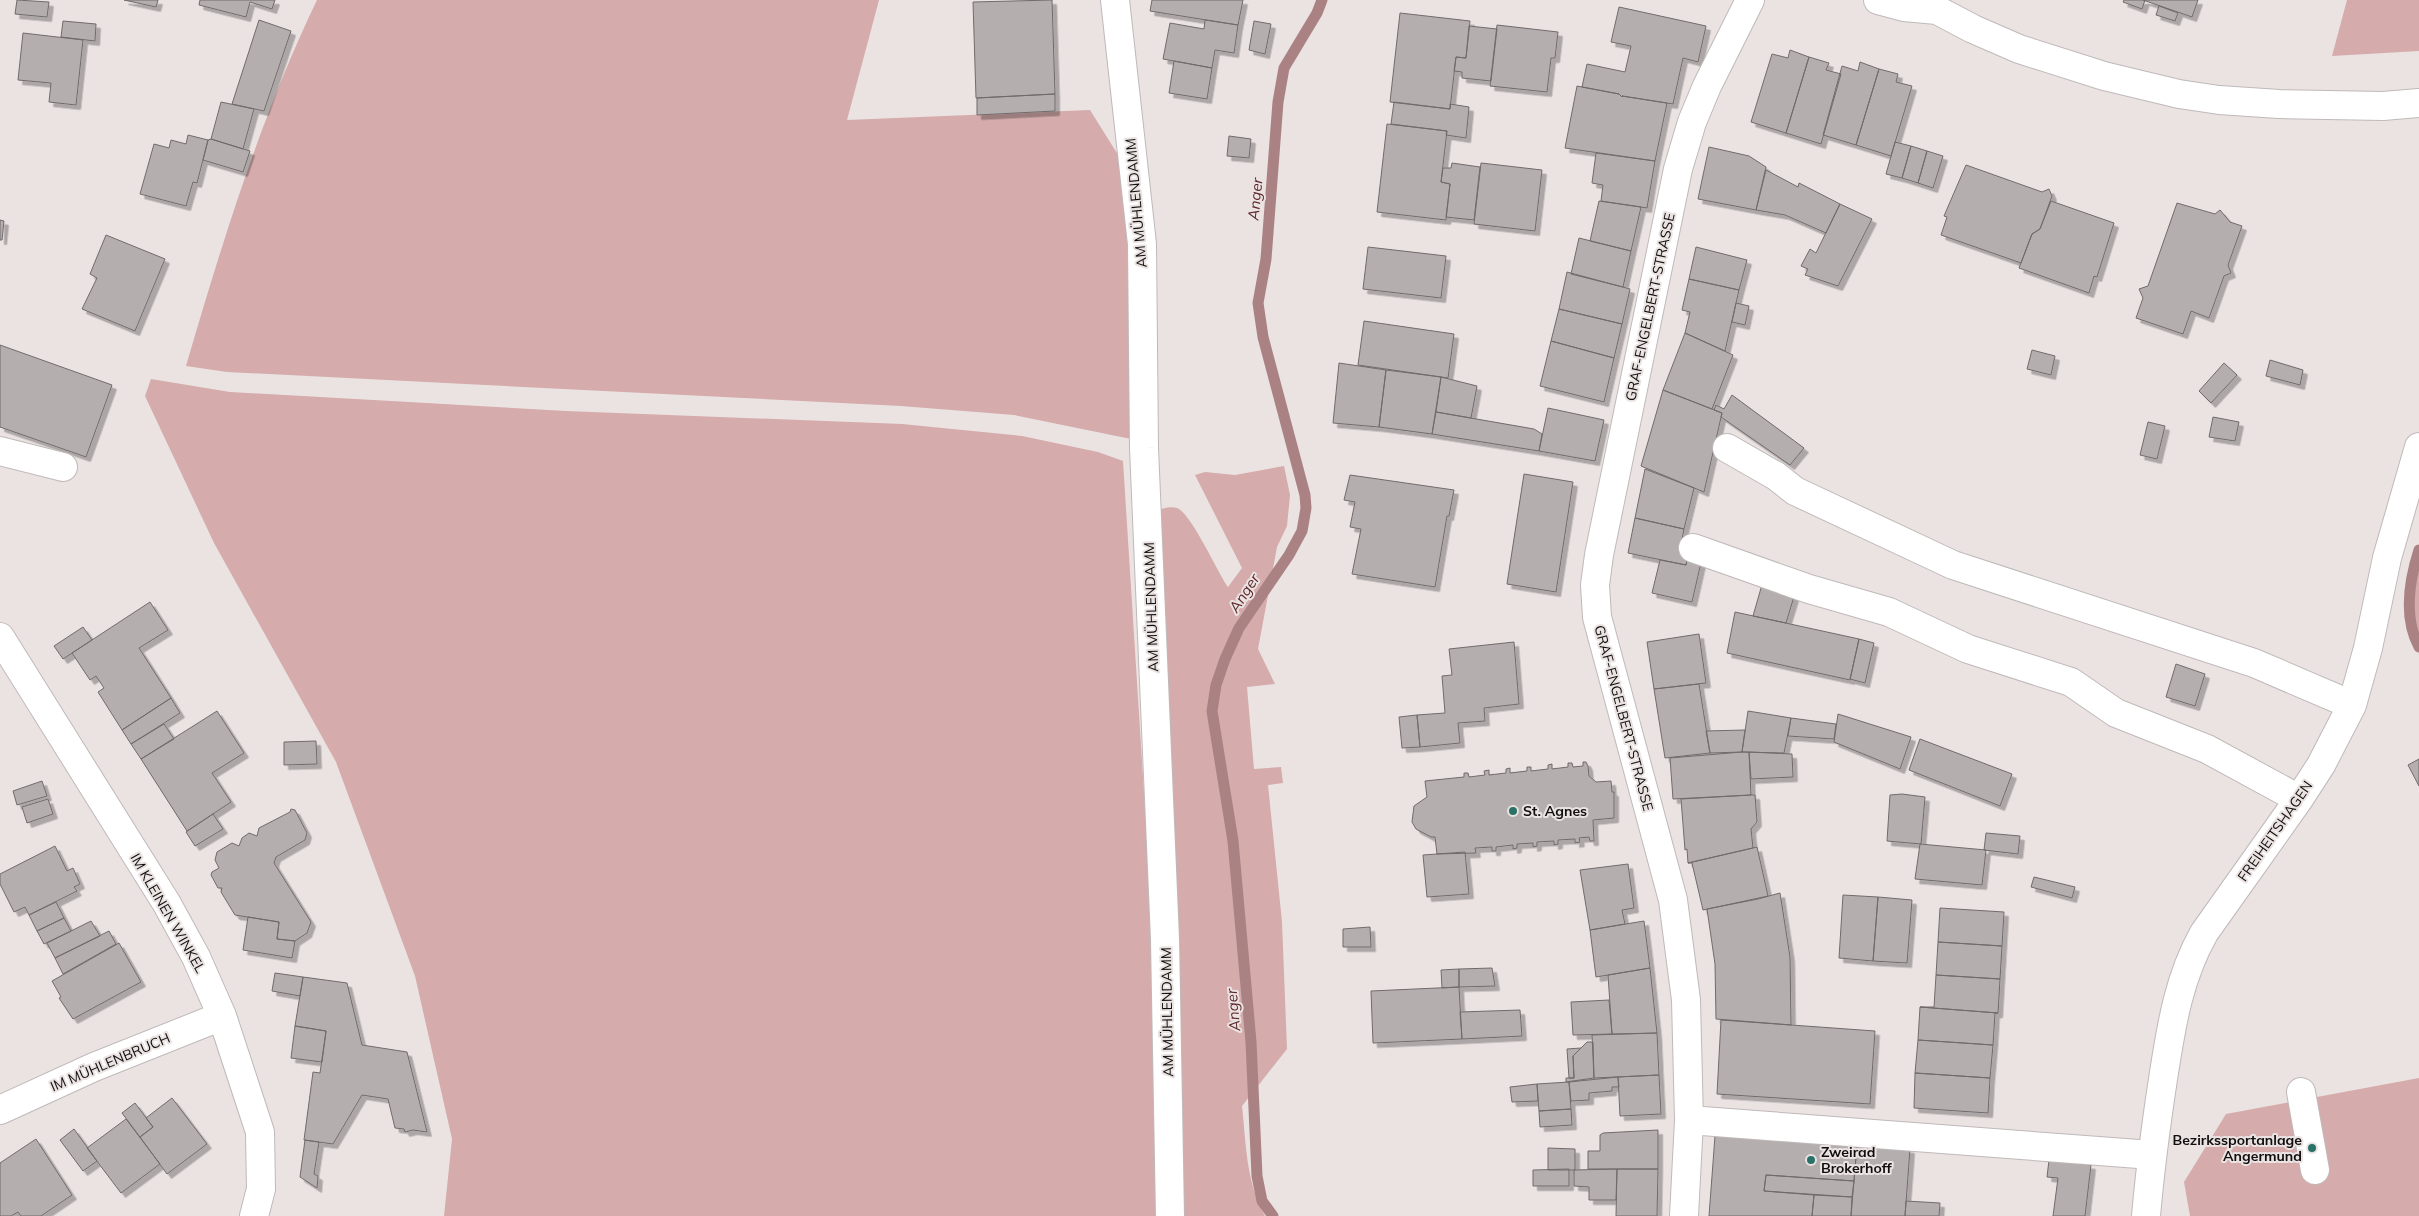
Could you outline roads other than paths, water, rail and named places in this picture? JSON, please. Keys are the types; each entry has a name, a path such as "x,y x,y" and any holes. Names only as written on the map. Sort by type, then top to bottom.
{"street":[{"name":"AM MÜHLENDAMM","path":"1115,0 1142,244 1144,448 1165,939 1170,1216"},
{"name":"GRAF-ENGELBERT-STRASSE","path":"1684,1216 1689,1120 1686,1000 1673,900 1607,659 1597,617 1595,585 1599,556 1678,169 1692,122 1707,86 1750,0"},
{"path":"1878,0 1904,7 1933,5 1973,29 2019,48 2104,76 2179,94 2218,100 2279,104 2383,106 2419,103"},
{"name":"FREIHEITSHAGEN","path":"2146,1216 2152,1155 2171,1025 2182,980 2192,954 2231,892 2321,765 2352,706 2368,648 2387,558 2419,447"},
{"path":"1727,448 1776,476 1795,491 1953,565 2254,663 2352,706"},
{"path":"0,451 63,467"},
{"path":"1693,548 1809,589 1889,612 1968,649 2071,682 2116,713 2207,749 2299,798"},
{"name":"IM KLEINEN WINKEL","path":"0,637 167,904 196,957 222,1016 260,1132 261,1189 254,1216"},
{"name":"IM MÜHLENBRUCH","path":"0,1110 94,1067 222,1016"},
{"path":"2301,1092 2315,1170"},
{"path":"1689,1120 2152,1155"}],"waterway":[{"name":"Anger","path":"1273,1216 1262,1201 1257,1176 1251,1042 1233,841 1212,711 1216,685 1239,628 1289,555 1302,531 1306,508 1305,495 1263,337 1258,303 1266,259 1278,102 1284,68 1317,13 1322,0"},
{"path":"2419,550 2410,586 2409,599 2411,624 2419,647"}],"place":[{"name":"St. Agnes","path":"1513,811"},
{"name":"Bezirkssportanlage Angermund","path":"2312,1148"},
{"name":"Zweirad Brokerhoff","path":"1811,1160"}]}
